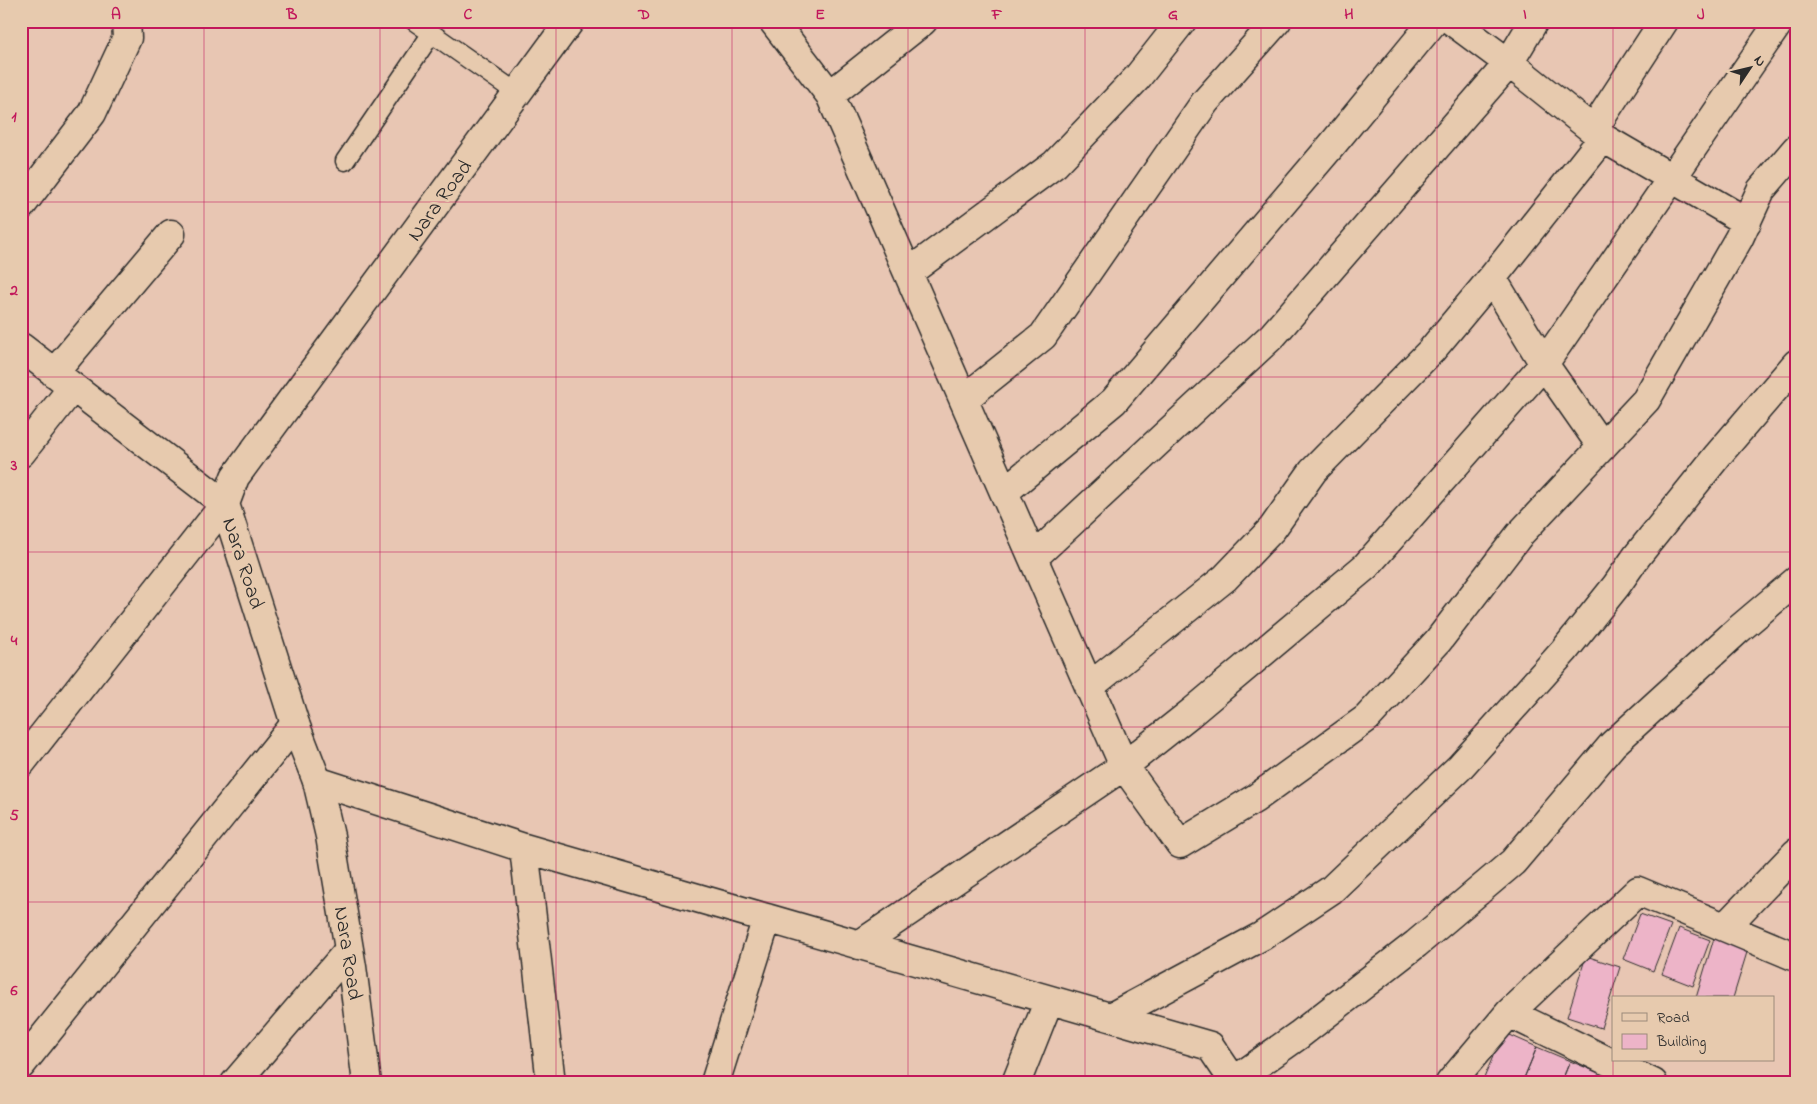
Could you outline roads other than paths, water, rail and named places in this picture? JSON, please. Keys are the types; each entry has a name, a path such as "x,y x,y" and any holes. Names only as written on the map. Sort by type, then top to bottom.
{"street":[{"path":"21,206 92,113 127,38 126,21"},
{"name":"Nara Road","path":"368,1083 352,967 330,836 317,781 295,724 225,504 235,477 570,21"},
{"path":"772,21 830,95 1124,766 1180,844 1256,798 1366,718 1438,641 1520,534 1646,400 1739,238 1761,190 1796,149"},
{"path":"830,95 923,21"},
{"path":"908,273 1055,164 1137,78 1182,21"},
{"path":"964,399 1043,336 1205,102 1277,21"},
{"path":"1004,492 1114,401 1332,145 1434,21"},
{"path":"1452,21 1598,134 1747,222"},
{"path":"1033,558 1273,335 1508,63 1534,21"},
{"path":"1089,687 1225,578 1272,529 1313,471 1430,351 1492,278 1598,134 1664,21"},
{"path":"859,945 1124,766 1192,712 1366,566 1544,364 1780,21"},
{"path":"21,453 64,380 171,234"},
{"path":"1492,278 1544,364 1602,447"},
{"path":"21,348 225,504 21,762"},
{"path":"1111,1018 1262,936 1331,890 1445,782 1564,651 1616,586 1643,548 1718,455 1796,364"},
{"path":"317,781 524,848 1210,1046 1235,1082 1416,944 1513,862 1613,744 1738,630 1796,581"},
{"path":"21,1064 295,724"},
{"path":"524,848 551,1083"},
{"path":"1725,927 1796,853"},
{"path":"1450,1083 1509,1014 1638,891 1796,956"},
{"path":"715,1083 767,918"},
{"path":"235,1083 348,951"},
{"path":"1016,1083 1050,1000"},
{"path":"1509,1014 1653,1083"}],"lane":[{"path":"414,21 518,93"},
{"path":"345,161 432,33"}]}
